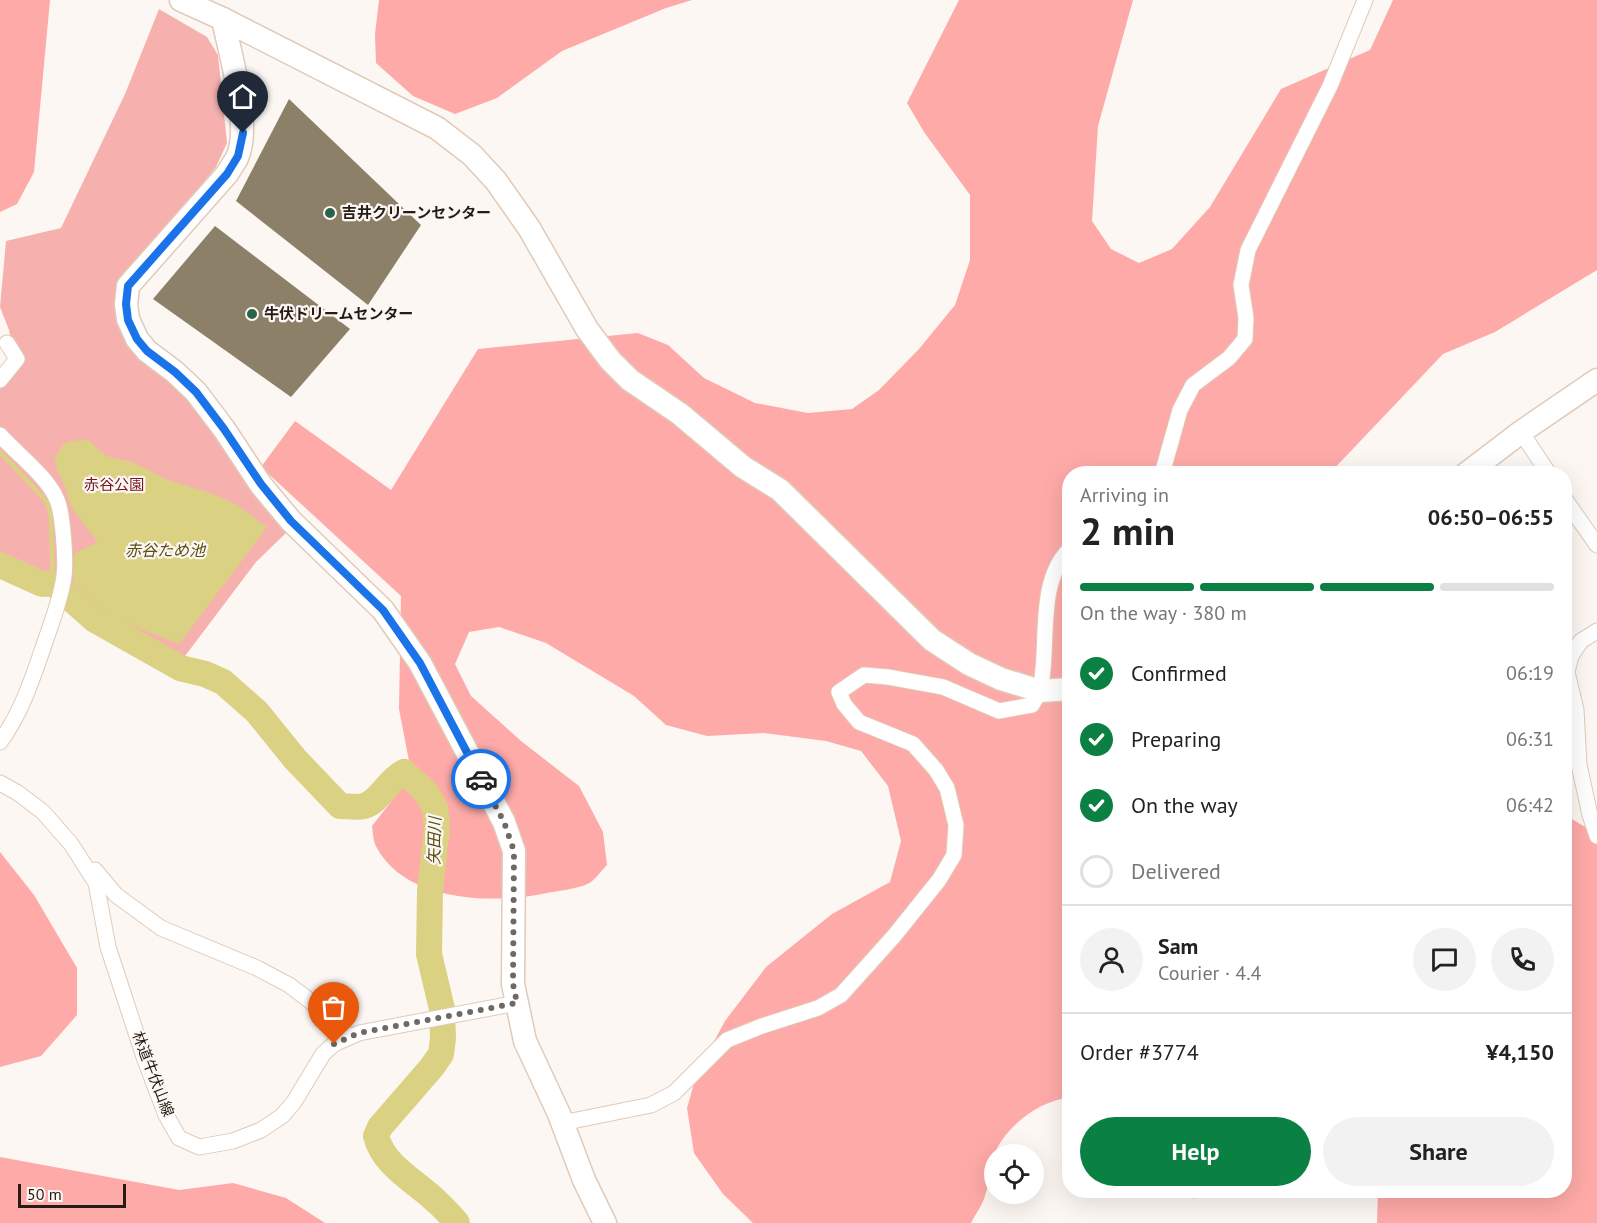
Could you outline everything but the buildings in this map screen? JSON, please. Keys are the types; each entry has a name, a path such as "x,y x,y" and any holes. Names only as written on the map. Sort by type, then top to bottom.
{"street":[{"path":"181,0 437,128 472,155 496,181 529,228 587,329 610,360 630,380 680,414 744,467 780,490 932,640 969,664 1001,679 1040,691 1062,690"},
{"path":"1164,466 1179,410 1193,385 1229,358 1245,339 1246,318 1241,285 1248,250 1330,86 1365,0"},
{"path":"223,19 240,100 243,133 238,156 227,174 128,286 126,304 128,320 137,339 147,351 175,372 196,392 261,484 291,521 383,610 420,663 504,822 514,851 513,984 525,1041 562,1123 584,1180 605,1223"},
{"path":"0,380 16,359 7,343"},
{"path":"1476,466 1521,432 1597,380"},
{"path":"1521,432 1544,466"},
{"path":"0,435 44,480 56,496 61,509 65,569 56,610 25,700 10,729 0,742"},
{"path":"1572,510 1597,546"},
{"path":"562,1123 651,1105 674,1093 727,1040 818,1008 841,995 894,936 939,879 954,855 956,825 947,788 936,770 912,744 860,722 844,704 839,692 864,675 943,687 999,711 1032,705 1040,691 1046,608 1051,580 1062,558"},
{"path":"1572,653 1581,641 1597,631"},
{"path":"1572,693 1576,710 1579,765 1597,836"},
{"name":"林道牛伏山線","path":"0,783 43,812 71,844 96,883 108,947 144,1057 166,1115 179,1138 199,1147 233,1141 261,1130 282,1116 294,1102 323,1054 334,1044 349,1037 359,1033 517,1003"},
{"path":"85,864 92,867 116,895 161,928 257,968 289,985 330,1016 349,1037"}],"green space":[{"name":"赤谷公園","path":"159,9 207,37 218,55 227,143 216,167 127,275 116,299 187,399 208,421 262,504 286,533 256,562 182,660 115,628 69,588 0,559 0,384 16,367 9,330 0,307 6,241 61,228 125,94"}],"shaded area":[{"path":"0,0 50,0 34,172 17,204 0,212"},
{"path":"379,0 692,0 666,8 562,51 497,98 455,114 413,96 376,63 375,34"},
{"path":"959,0 1133,0 1098,126 1092,221 1111,249 1139,263 1172,249 1210,207 1281,89 1370,50 1393,0 1597,0 1597,270 1495,332 1443,354 1337,466 1062,466 1062,1099 1034,1110 1013,1127 1000,1144 984,1144 984,1199 971,1223 753,1223 723,1194 694,1153 687,1108 697,1073 725,1021 766,967 832,914 890,882 901,841 888,786 861,751 826,741 764,733 707,736 666,725 634,696 546,643 499,627 469,632 455,664 471,696 521,741 579,786 603,832 607,865 591,882 582,886 502,898 453,895 409,880 391,866 377,848 372,826 397,794 409,761 399,709 401,596 261,467 295,421 391,490 478,349 638,333 668,345 704,378 755,403 808,413 852,409 879,390 919,349 955,305 970,260 970,195 924,132 907,103"},
{"path":"1572,819 1597,834 1597,1223 1377,1223 1378,1198 1572,1198"},
{"path":"0,852 34,895 77,968 77,1015 41,1056 0,1067"},
{"path":"0,1157 179,1190 233,1183 286,1198 325,1223 0,1223"}],"water":[{"name":"赤谷ため池","path":"88,440 106,456 132,462 168,480 213,494 237,505 267,527 179,644 111,617 73,582 74,554 98,542 71,507 65,486 57,470 55,458 63,445 70,441"}],"waterway":[{"path":"0,452 47,502 51,516 53,583"},
{"name":"矢田川","path":"0,565 42,584 53,583 95,620 180,668 205,674 223,682 257,712 295,759 340,806 358,807 369,804 404,772 426,792 435,808 437,828 430,891 429,954 442,1009 441,1054 380,1127 376,1136 380,1147 393,1165 429,1194 457,1223"}],"way so far":[{"path":"334,1044 359,1033 517,1003 513,984 514,851 504,822 481,779"}],"place":[{"name":"吉井クリーンセンター","path":"330,213"},
{"name":"牛伏ドリームセンター","path":"252,314"}],"route":[{"path":"243,133 238,156 227,174 128,286 126,304 128,320 137,339 147,351 175,372 196,392 247,465 291,521 383,610 420,663 481,779"}]}
